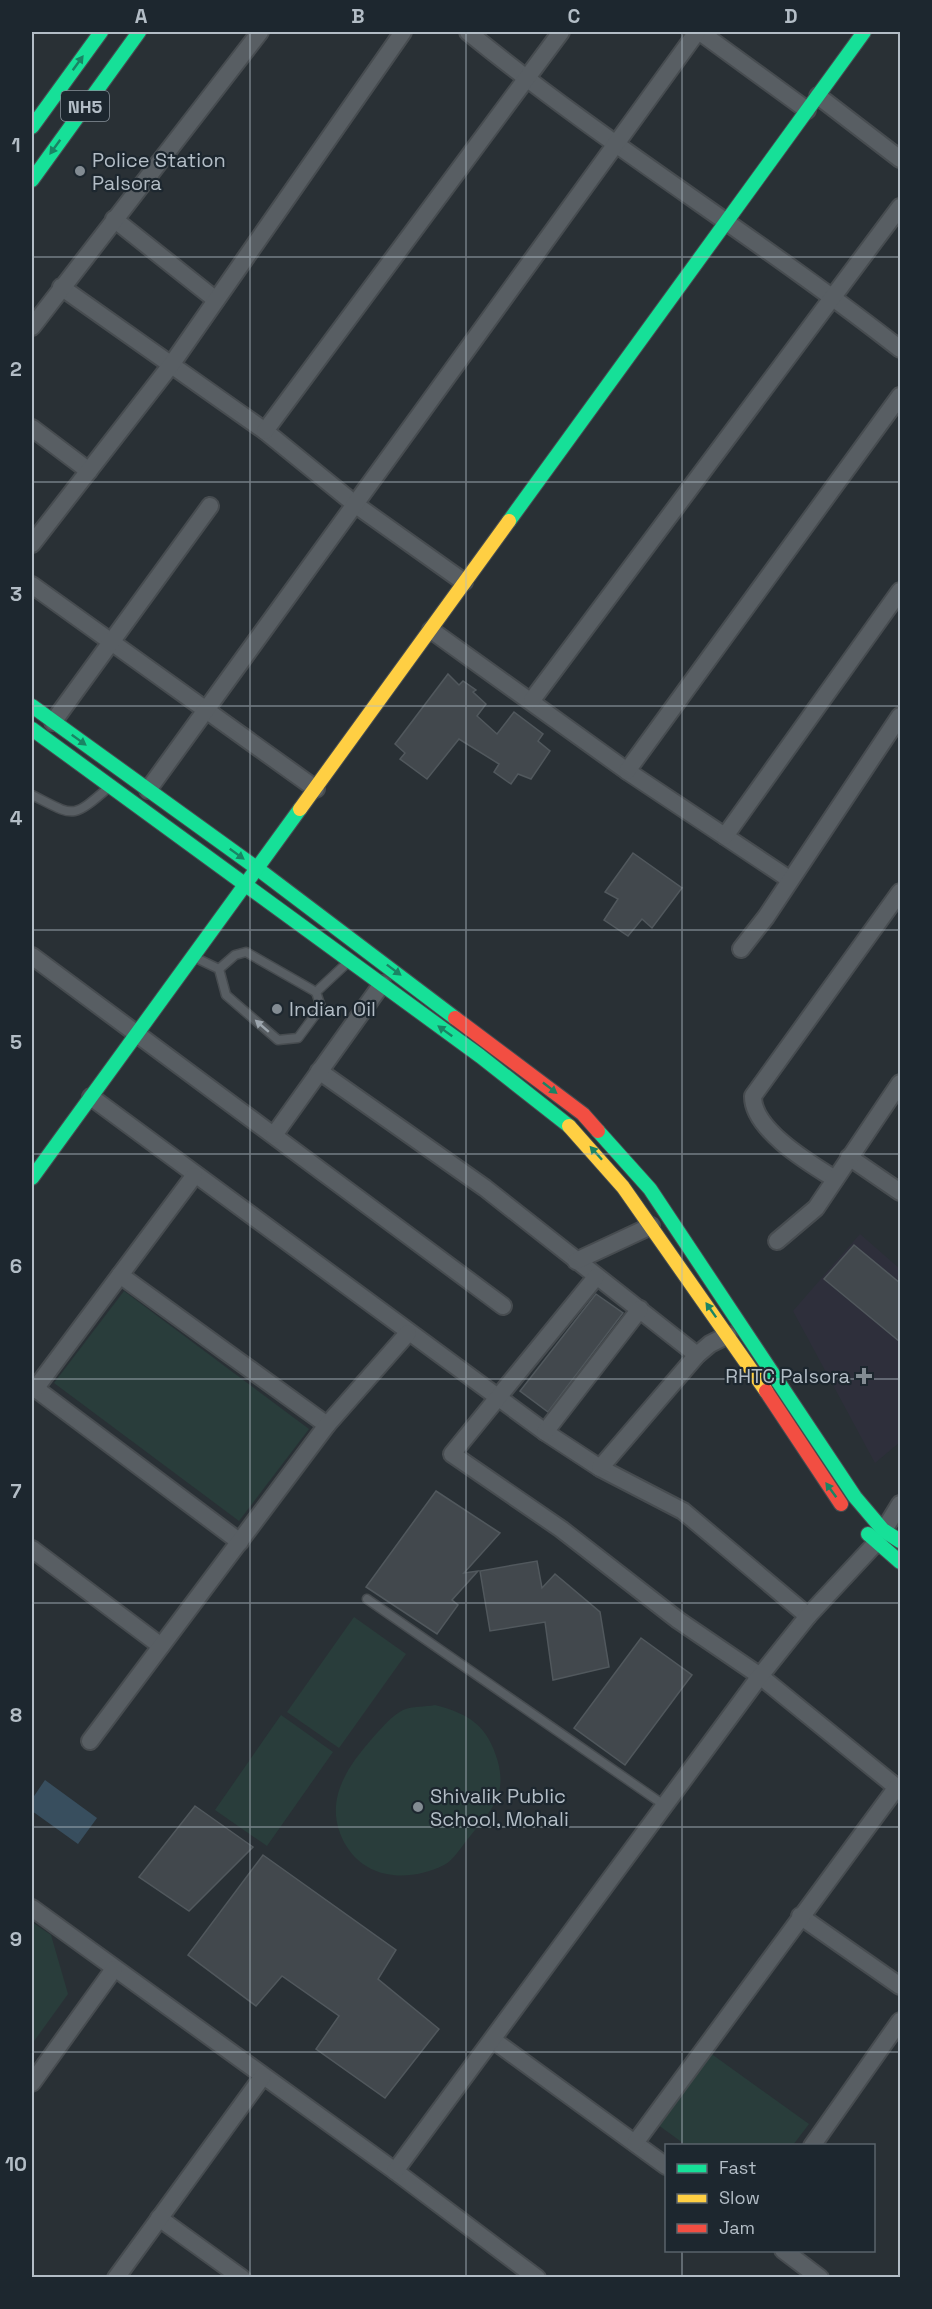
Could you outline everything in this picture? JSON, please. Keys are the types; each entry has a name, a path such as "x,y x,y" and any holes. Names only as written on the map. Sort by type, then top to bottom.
{"main road":[{"name":"NH5","path":"32,127 101,32"},
{"name":"NH5","path":"32,180 139,32"},
{"path":"32,1178 864,32"},
{"path":"32,706 258,869 583,1114 645,1182 819,1473 854,1521 880,1536 900,1541"},
{"path":"32,729 247,884 557,1115 602,1159 651,1226 735,1330 900,1562"}],"street":[{"path":"32,327 260,32"},
{"path":"32,544 171,365 403,32"},
{"path":"468,32 527,80 833,296 900,349"},
{"path":"265,431 561,32"},
{"path":"148,790 698,32 807,110"},
{"path":"818,96 900,159"},
{"path":"532,700 900,207"},
{"path":"114,219 216,300"},
{"path":"61,287 265,431 356,505 464,582"},
{"path":"627,771 900,396"},
{"path":"32,428 89,471"},
{"path":"53,722 210,507"},
{"path":"32,585 316,789"},
{"path":"725,836 900,591"},
{"path":"431,630 532,700 627,771 789,879"},
{"path":"741,949 900,716"},
{"path":"835,1179 800,1155 767,1127 753,1105 753,1096 900,892"},
{"path":"32,956 503,1306"},
{"path":"274,1135 382,984"},
{"path":"319,1071 485,1188 697,1355"},
{"path":"777,1241 816,1208 900,1083"},
{"path":"90,1097 194,1176 545,1432 600,1468 683,1511 808,1616"},
{"path":"849,1157 900,1192"},
{"path":"194,1176 33,1388 240,1542"},
{"path":"576,1261 651,1226"},
{"path":"120,1275 327,1425"},
{"path":"596,1277 452,1454 561,1529 678,1620 760,1676 898,1789 800,1916 635,2143"},
{"path":"545,1432 640,1309"},
{"path":"600,1468 697,1355 710,1344 735,1330"},
{"path":"90,1741 327,1425 408,1333"},
{"path":"395,2171 494,2040 760,1676 808,1616 880,1536 900,1504"},
{"path":"32,1549 162,1646"},
{"path":"32,1908 395,2171 537,2277"},
{"path":"800,1916 900,1986"},
{"path":"32,2083 114,1969"},
{"path":"813,2144 900,2021"},
{"path":"494,2040 665,2165"},
{"path":"116,2277 262,2076"},
{"path":"159,2218 242,2277"},
{"path":"786,2252 820,2277"}],"lane":[{"path":"32,795 65,812 74,813 82,811 111,786"},
{"path":"194,957 219,969 226,995 278,1040 298,1038 321,1007 316,992 246,952 235,955 219,969"},
{"path":"316,992 350,961"},
{"path":"367,1599 664,1805"}],"shaded area":[{"name":"RHTC Palsora","path":"860,1234 900,1269 900,1442 875,1463 793,1311"},
{"path":"45,1780 97,1818 78,1844 32,1811 32,1799"}],"green space":[{"path":"124,1291 309,1429 239,1521 54,1383"},
{"path":"354,1617 406,1654 339,1748 287,1712"},
{"path":"435,1705 468,1717 489,1739 500,1771 499,1794 485,1817 448,1863 417,1874 391,1875 378,1872 356,1858 347,1847 336,1818 339,1791 344,1778 360,1753 390,1720 407,1709"},
{"path":"281,1715 333,1752 267,1846 215,1810"},
{"path":"32,1922 51,1935 68,1994 32,2044"},
{"path":"706,2050 809,2124 794,2144 684,2144 654,2122"}],"building":[{"path":"448,674 459,685 463,681 476,690 473,692 486,704 477,716 497,734 514,712 543,734 538,741 550,751 531,779 518,774 511,784 494,772 499,764 459,739 427,779 400,759 405,753 395,744"},
{"path":"633,853 682,888 652,928 642,919 628,936 604,920 618,899 605,892"},
{"path":"854,1245 900,1283 900,1342 824,1279"},
{"path":"596,1294 623,1313 548,1412 520,1391"},
{"path":"436,1491 500,1533 464,1573 478,1571 452,1600 458,1605 437,1634 366,1587"},
{"path":"537,1561 542,1588 555,1574 600,1612 609,1667 553,1680 545,1622 490,1631 480,1571"},
{"path":"641,1638 692,1675 625,1765 574,1728"},
{"path":"195,1806 253,1847 189,1911 139,1877"},
{"path":"263,1855 396,1950 378,1979 439,2029 385,2098 316,2049 339,2016 282,1976 256,2006 188,1955"}],"traffic: fast":[{"path":"32,127 101,32"},
{"path":"32,180 139,32"},
{"path":"509,521 864,32"},
{"path":"32,706 258,869 455,1018"},
{"path":"32,729 480,1056 569,1126"},
{"path":"32,1178 300,809"},
{"path":"598,1131 650,1189 855,1497 883,1530 900,1541"},
{"path":"868,1534 900,1562"}],"traffic: slow":[{"path":"300,809 509,521"},
{"path":"569,1126 623,1187 766,1391"}],"traffic: jam":[{"path":"455,1018 583,1114 598,1131"},
{"path":"766,1391 841,1504"}],"place":[{"name":"Police Station Palsora","path":"80,171"},
{"name":"Indian Oil","path":"277,1009"},
{"name":"RHTC Palsora","path":"864,1376"},
{"name":"Shivalik Public School, Mohali","path":"418,1807"}]}
